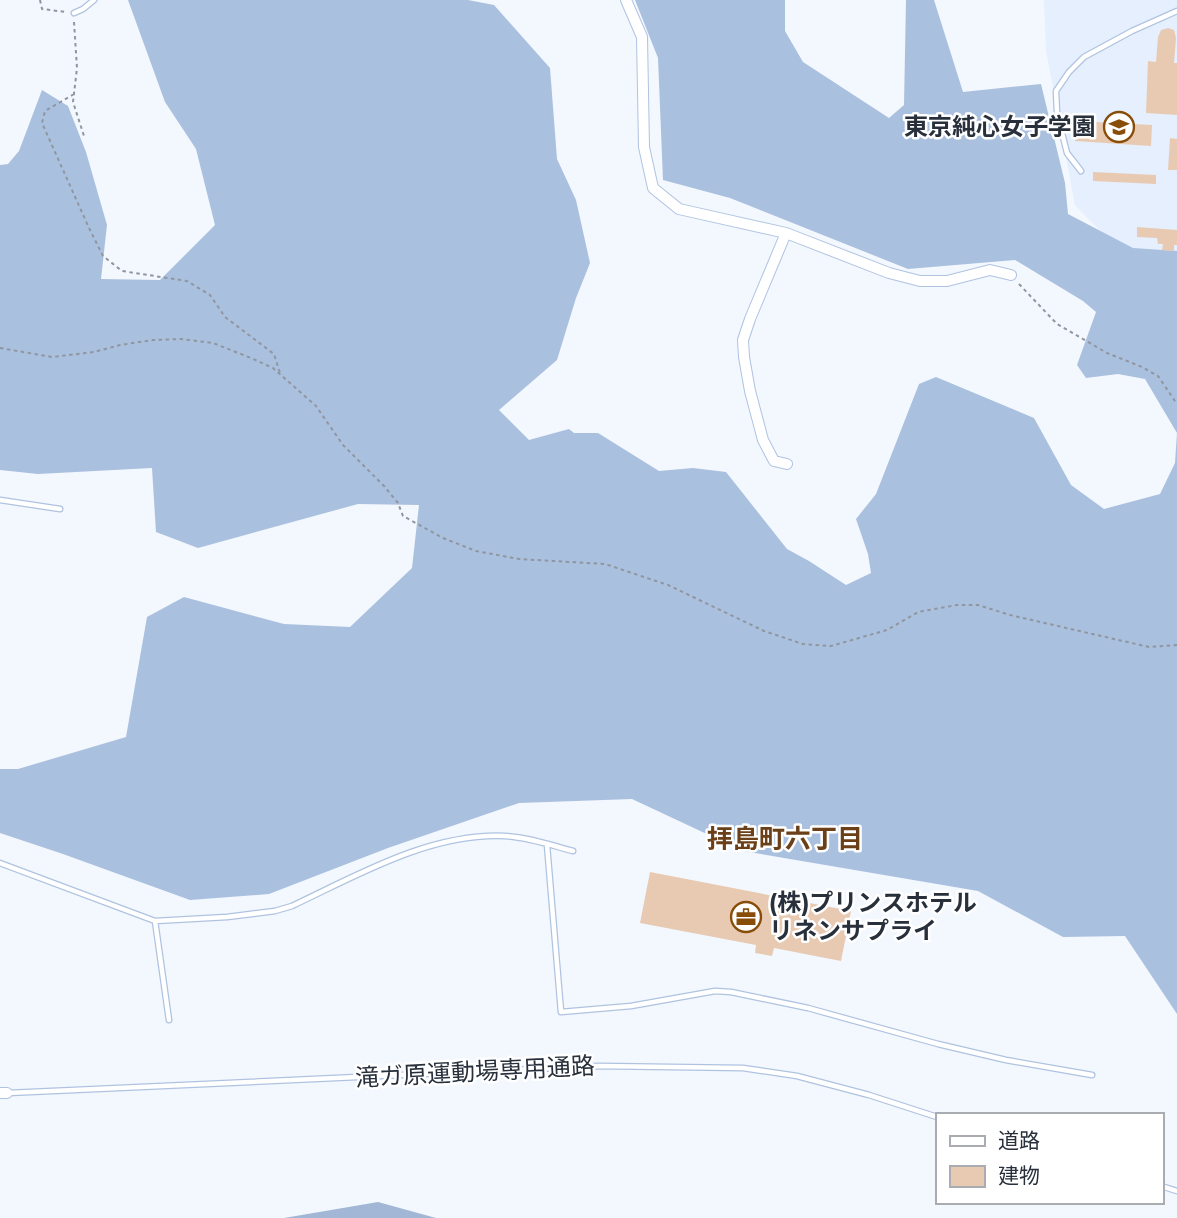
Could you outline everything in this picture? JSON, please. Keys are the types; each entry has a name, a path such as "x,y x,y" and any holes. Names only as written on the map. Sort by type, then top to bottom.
{"street":[{"path":"626,0 642,37 644,147 653,188 679,209 786,233 889,273 920,281 947,281 990,270 1011,275"},
{"path":"786,233 743,340 750,391 763,440 774,461 787,464"}],"lane":[{"path":"74,13 94,0"},
{"path":"1081,171 1067,153 1057,113 1056,90 1084,57 1177,11"},
{"path":"0,500 60,509"},
{"path":"0,863 155,921 275,911 292,906 391,860 438,844 466,838 507,836 573,851"},
{"path":"547,845 561,1012 631,1006 715,991 732,992 808,1008 937,1044 1092,1075"},
{"path":"155,921 169,1020"},
{"name":"滝ガ原運動場専用通路","path":"3,1093 599,1066 743,1068 809,1079 936,1117"}],"path":[{"path":"40,0 41,9 74,13 77,68 73,102 83,136"},
{"path":"74,94 45,111 42,123 103,256 122,271 187,281 210,295 225,317 274,355 280,374"},
{"path":"1011,275 1057,324 1107,353 1158,376 1177,404"},
{"path":"0,348 52,357 153,340 181,339 213,343 273,368 316,406 343,445 398,503 403,516 443,538 476,551 519,559 605,564 668,585 764,631 803,644 831,646 887,630 918,611 978,605 1149,647 1177,645"}],"shaded area":[{"path":"128,0 468,0 494,5 550,68 557,159 576,200 590,263 557,360 499,410 529,440 569,429 574,433 598,433 659,471 693,468 726,472 787,549 846,585 871,573 868,554 856,519 876,494 919,384 936,377 1034,418 1071,485 1104,509 1160,494 1175,463 1177,433 1177,1014 1125,936 1063,937 978,891 743,851 632,799 519,803 388,848 269,894 190,900 0,833 0,769 18,769 126,737 147,617 184,597 284,624 350,627 412,568 419,505 358,504 198,548 156,532 152,468 38,474 0,470 0,165 8,164 19,151 42,90 68,106 86,152 107,225 101,279 160,280 215,225 196,149 165,102"},
{"path":"635,0 785,0 785,31 803,62 889,118 904,105 906,0 934,0 963,92 1041,84 1065,183 1068,214 1133,248 1177,251 1177,433 1145,379 1118,374 1086,378 1077,365 1096,312 1083,301 1015,260 908,269 730,198 663,180 658,58"},
{"name":"東京純心女子学園","path":"1044,0 1177,0 1177,265 1132,263 1075,205 1046,50"},
{"path":"378,1202 436,1218 284,1218"}],"building":[{"path":"1161,30 1174,30 1176,38 1174,63 1177,63 1177,115 1146,113 1148,61 1156,62 1158,37"},
{"path":"1076,121 1152,125 1151,146 1075,141"},
{"path":"1170,138 1177,139 1177,170 1168,170"},
{"path":"1093,172 1156,175 1156,184 1093,181"},
{"path":"1137,227 1177,230 1177,245 1174,245 1174,251 1162,250 1163,244 1158,244 1157,238 1137,237"},
{"name":"(株)プリンスホテル リネンサプライ","path":"650,872 851,911 841,961 774,948 772,956 755,953 756,945 640,923"}],"place":[{"name":"東京純心女子学園","path":"1119,127"},
{"name":"(株)プリンスホテル リネンサプライ","path":"746,917"}],"district":[{"name":"拝島町六丁目","path":"785,839"}]}
